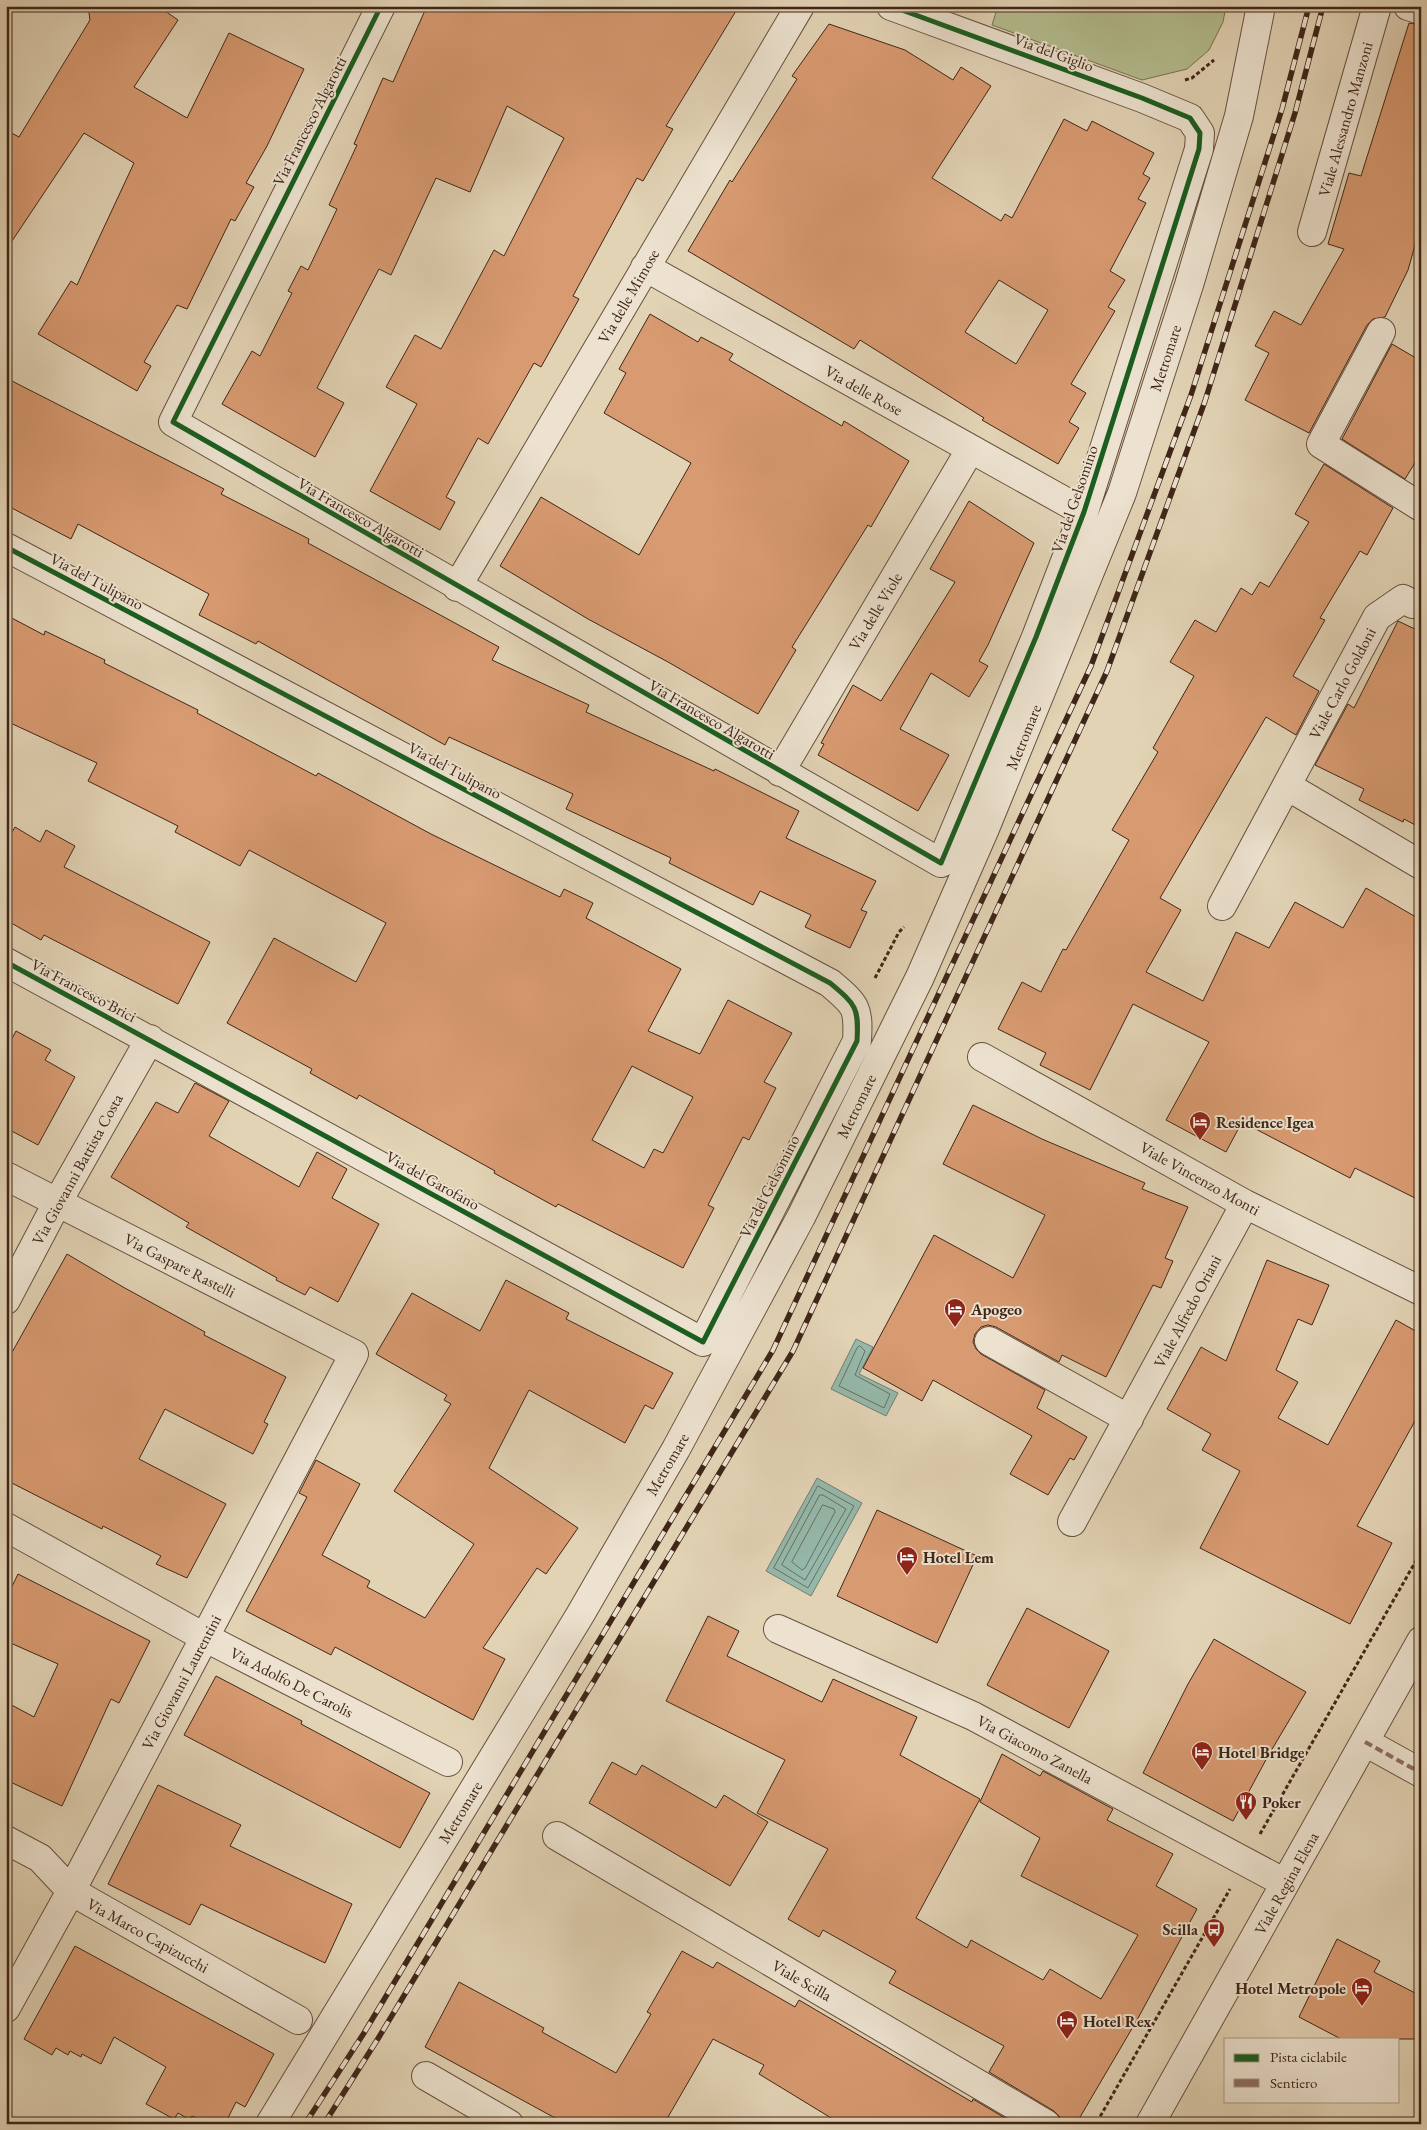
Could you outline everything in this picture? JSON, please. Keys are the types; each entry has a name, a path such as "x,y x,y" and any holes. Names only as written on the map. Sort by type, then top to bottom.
{"street":[{"name":"Via Francesco Algarotti","path":"381,6 173,422 457,587 941,863"},
{"name":"Via delle Mimose","path":"457,587 800,6"},
{"name":"Via del Giglio","path":"891,6 1142,98 1190,118 1200,133"},
{"name":"Metromare","path":"270,2124 580,1616 676,1449 801,1217 920,976 984,831 1122,492 1189,285 1239,116 1261,6"},
{"name":"Viale Alessandro Manzoni","path":"1312,232 1377,6"},
{"path":"1408,6 1421,10"},
{"name":"Via del Gelsomino","path":"941,863 1036,637 1084,512 1199,149 1200,133"},
{"name":"Via delle Rose","path":"645,267 1084,512"},
{"path":"1381,332 1321,444 1421,508"},
{"name":"Via delle Viole","path":"780,772 970,450"},
{"name":"Via del Tulipano","path":"6,548 830,983 851,1000"},
{"name":"Viale Carlo Goldoni","path":"1222,906 1377,617 1403,599 1413,604"},
{"path":"1287,786 1421,865"},
{"name":"Via Francesco Brici","path":"6,962 150,1039"},
{"name":"Via del Gelsomino","path":"703,1342 857,1041 858,1016 851,1000"},
{"name":"Via Giovanni Battista Costa","path":"6,1300 57,1203 150,1039"},
{"name":"Via del Garofano","path":"150,1039 703,1342"},
{"name":"Viale Vincenzo Monti","path":"982,1057 1245,1204 1421,1291"},
{"name":"Via Gaspare Rastelli","path":"6,1176 354,1354"},
{"name":"Viale Alfredo Oriani","path":"1072,1522 1245,1204"},
{"path":"989,1341 1129,1419"},
{"name":"Via Giovanni Laurentini","path":"6,2008 71,1891 354,1354"},
{"name":"Via Adolfo De Carolis","path":"6,1527 204,1637 448,1762"},
{"name":"Via Giacomo Zanella","path":"778,1628 973,1716 1285,1883"},
{"name":"Viale Regina Elena","path":"1150,2124 1421,1641"},
{"path":"1365,1742 1421,1773"},
{"name":"Viale Scilla","path":"558,1836 1046,2124"},
{"name":"Via Marco Capizucchi","path":"6,1840 40,1858 71,1891 298,2020"},
{"path":"426,2076 509,2124"}],"path":[{"path":"1142,98 1149,92 1192,78 1212,64 1216,58"},
{"path":"851,1000 865,997 899,932 909,922"},
{"path":"1259,1836 1421,1552"},
{"path":"1097,2122 1235,1880"}],"shaded area":[{"path":"998,6 1226,6 1223,22 1209,50 1187,69 1142,80 992,25"}],"water":[{"path":"856,1339 873,1347 859,1374 898,1393 886,1416 831,1389"},
{"path":"817,1478 862,1503 811,1596 766,1571"}],"building":[{"path":"88,6 158,6 178,20 134,87 187,118 229,33 304,69 267,146 246,183 254,187 235,221 231,219 187,309 177,305 144,362 151,366 137,391 38,334 71,281 77,285 134,163 84,133 6,250 6,130 19,137 90,20"},
{"path":"427,6 739,6 666,126 673,129 643,181 637,178 573,296 579,299 541,367 534,363 488,444 478,438 446,497 455,502 440,530 370,491 417,404 386,387 415,335 441,349 494,250 504,256 564,138 507,106 470,192 436,178 391,275 379,269 317,388 344,403 315,457 222,404 252,351 260,356 292,293 288,291 301,266 308,270 337,209 329,205 357,145 354,144 383,78 393,82"},
{"path":"1409,23 1421,25 1421,224 1408,270 1385,317 1373,319 1367,325 1309,433 1245,400 1269,353 1255,346 1274,311 1301,325 1344,249 1328,244 1349,173 1361,176"},
{"path":"829,24 905,50 953,80 961,67 991,86 932,178 1001,221 1005,214 1012,218 1064,119 1087,131 1092,121 1154,153 1143,174 1150,178 1138,199 1146,203 1110,271 1125,280 1108,307 1115,311 1071,384 1086,393 1069,422 1079,428 1058,464 982,420 984,418 860,340 854,349 688,251 730,180 732,182 797,79 792,76","holes":["999,280 1048,310 1016,364 965,332"]},
{"path":"650,314 698,342 701,337 733,354 729,360 842,426 844,421 909,461 871,527 868,525 792,647 796,650 758,714 588,619 500,566 541,497 639,555 691,463 604,413 626,373 619,369"},
{"path":"1392,344 1421,361 1421,453 1405,479 1342,439"},
{"path":"6,378 224,489 221,494 309,539 308,543 499,647 492,660 589,705 586,712 714,771 715,769 799,811 786,838 876,881 861,910 867,912 850,948 805,927 811,915 760,891 753,905 669,863 671,858 566,809 573,794 449,737 445,745 258,641 256,644 199,615 209,594 78,524 71,539 6,505"},
{"path":"1324,464 1393,508 1367,555 1360,551 1320,618 1325,620 1293,676 1319,691 1296,735 1266,717 1160,898 1181,910 1146,972 1203,1001 1236,932 1269,948 1295,902 1343,928 1366,888 1421,920 1421,1201 1355,1168 1350,1178 1242,1122 1226,1152 1166,1120 1209,1042 1133,1004 1090,1090 1040,1065 1046,1053 998,1029 1022,982 1041,992 1063,949 1066,950 1129,840 1112,830 1158,752 1153,748 1194,676 1170,662 1195,620 1216,632 1241,588 1252,595 1260,582 1269,587 1309,522 1295,514"},
{"path":"969,501 1034,543 979,661 988,666 969,697 931,673 900,729 949,755 918,811 818,755 824,744 821,743 853,685 881,701 955,582 930,569"},
{"path":"6,615 44,635 45,631 105,660 104,663 198,710 197,713 316,776 318,773 431,834 560,897 564,889 593,903 586,918 681,969 648,1031 700,1054 728,1000 792,1033 764,1082 776,1088 749,1140 743,1137 708,1205 714,1208 683,1268 558,1204 556,1207 359,1095 357,1099 310,1073 312,1069 227,1023 274,938 356,982 386,923 249,850 240,866 175,832 178,826 88,781 97,763 6,721","holes":["632,1066 693,1097 663,1153 654,1149 644,1168 592,1140"]},
{"path":"1398,621 1421,632 1421,828 1404,819 1403,822 1359,800 1364,789 1315,765 1348,704 1354,708"},
{"path":"15,827 40,842 46,830 75,846 64,867 210,942 178,1004 44,935 41,940 6,920 6,843"},
{"path":"16,1031 51,1050 45,1060 75,1077 38,1145 6,1128 6,1050"},
{"path":"195,1083 229,1101 209,1136 299,1187 317,1152 347,1169 332,1198 379,1224 338,1302 310,1287 305,1295 276,1280 277,1278 186,1227 189,1223 111,1177 156,1102 178,1113"},
{"path":"973,1105 1042,1139 1145,1183 1142,1189 1188,1207 1165,1258 1173,1261 1161,1288 1153,1285 1106,1377 1062,1355 1059,1362 996,1327 988,1325 981,1327 975,1334 973,1342 981,1354 1045,1390 1037,1408 1087,1437 1074,1460 1070,1458 1048,1495 1010,1474 1032,1436 933,1380 922,1401 863,1368 934,1235 1013,1278 1045,1215 943,1164"},
{"path":"67,1254 205,1332 204,1335 286,1377 264,1422 268,1424 253,1454 165,1409 139,1459 226,1504 187,1578 156,1564 161,1556 103,1526 102,1529 6,1480 6,1363"},
{"path":"1267,1260 1329,1285 1312,1325 1298,1319 1276,1370 1298,1382 1278,1418 1328,1445 1396,1320 1421,1334 1421,1410 1357,1526 1392,1543 1350,1624 1200,1548 1240,1471 1202,1450 1211,1434 1167,1409 1201,1347 1226,1361"},
{"path":"506,1280 569,1313 566,1319 673,1373 653,1409 645,1405 625,1443 529,1390 489,1468 578,1528 546,1574 537,1568 483,1648 505,1659 473,1720 335,1647 331,1655 246,1611 307,1497 299,1493 316,1460 360,1484 322,1555 370,1581 367,1587 425,1618 474,1544 394,1491 451,1404 444,1400 447,1395 376,1354 412,1293 480,1331"},
{"name":"Hotel Lem","path":"877,1510 977,1556 937,1643 837,1596"},
{"path":"18,1574 150,1641 119,1703 111,1699 62,1806 6,1780 6,1702 34,1717 58,1664 6,1641 6,1599"},
{"path":"1027,1608 1109,1651 1069,1728 987,1685"},
{"path":"708,1616 739,1631 727,1656 822,1702 833,1679 917,1717 900,1755 980,1799 916,1918 967,1948 971,1940 1043,1980 1050,1969 1101,1999 1138,1935 1021,1876 1040,1838 980,1802 1002,1754 1040,1776 1043,1771 1113,1809 1107,1820 1173,1854 1156,1886 1197,1909 1137,2020 1076,2124 1062,2124 1059,2116 1054,2111 989,2072 1004,2046 889,1983 896,1971 823,1930 819,1937 788,1919 828,1849 757,1813 785,1760 666,1701"},
{"path":"1214,1639 1306,1692 1268,1756 1233,1821 1143,1773 1188,1684"},
{"path":"216,1676 302,1721 301,1724 430,1793 400,1848 184,1735"},
{"path":"612,1762 636,1775 642,1765 716,1808 724,1795 768,1822 730,1886 589,1803"},
{"path":"158,1785 241,1825 230,1846 352,1904 325,1963 201,1904 190,1925 108,1884"},
{"name":"Hotel Metropole","path":"1337,1939 1380,1961 1374,1972 1421,1996 1421,2039 1339,2038 1299,2017"},
{"path":"75,1946 274,2054 245,2107 236,2102 225,2124 207,2124 192,2116 190,2120 178,2113 174,2119 146,2104 166,2067 114,2037 101,2064 82,2054 81,2057 70,2051 68,2055 56,2048 52,2055 24,2039"},
{"path":"682,1951 713,1968 717,1962 795,2007 799,2000 972,2102 973,2099 1015,2124 841,2124 759,2074 764,2065 713,2039 664,2124 566,2124 425,2047 459,1982 544,2028 542,2032 616,2073 651,2014 647,2012"}],"railway":[{"path":"305,2124 364,2033 773,1350 1091,666 1191,395 1282,109 1309,6"},
{"path":"324,2124 379,2037 793,1351 1107,671 1205,401 1295,113 1323,6"}],"marked path":[{"path":"1365,1742 1421,1773"}],"cycle path":[{"path":"381,6 173,422 941,863 1036,637 1084,512 1199,149 1200,133 1190,118 1142,98 891,6"},
{"path":"6,547 830,983 854,1008 857,1021 857,1041 703,1342 6,962"}],"place":[{"name":"Residence Igea","path":"1200,1141"},
{"name":"Apogeo","path":"955,1328"},
{"name":"Hotel Lem","path":"907,1576"},
{"name":"Hotel Bridge","path":"1202,1771"},
{"name":"Poker","path":"1246,1821"},
{"name":"Scilla","path":"1214,1948"},
{"name":"Hotel Metropole","path":"1362,2007"},
{"name":"Hotel Rex","path":"1067,2040"}]}
